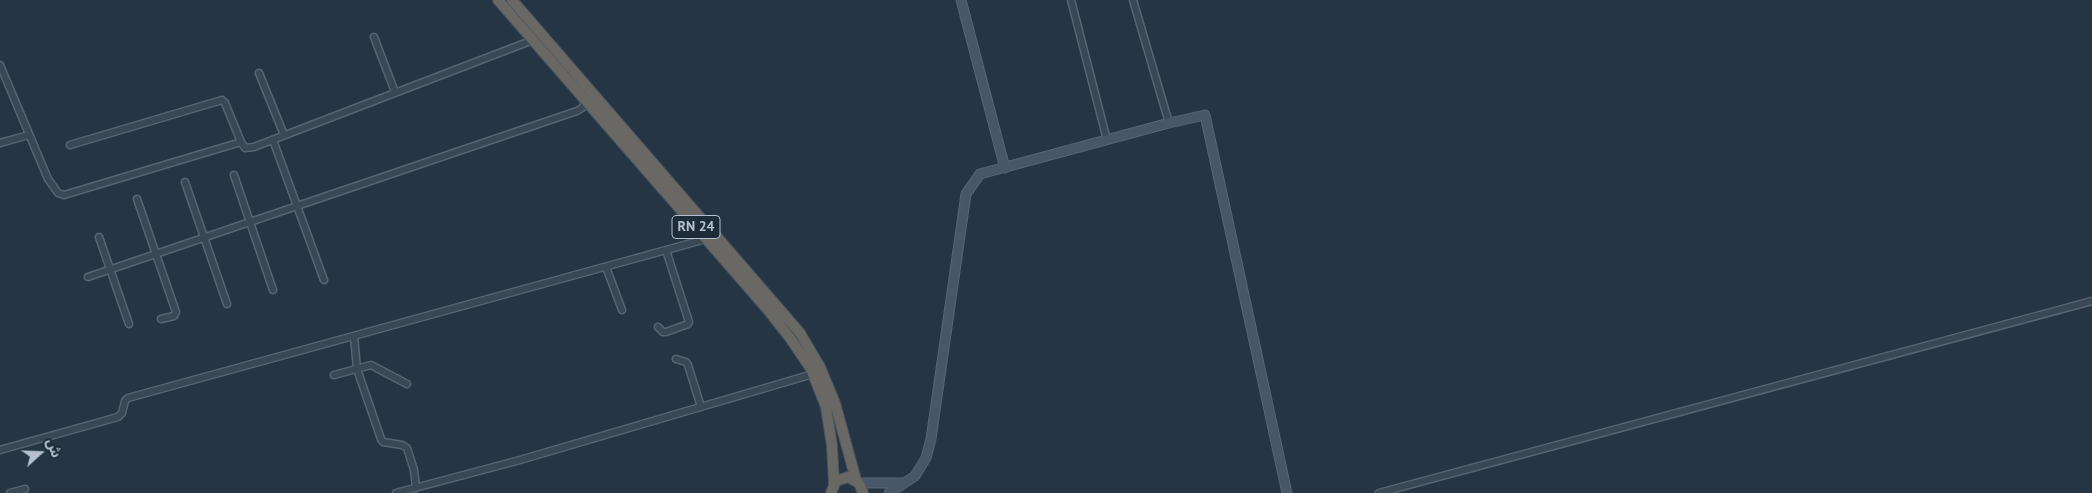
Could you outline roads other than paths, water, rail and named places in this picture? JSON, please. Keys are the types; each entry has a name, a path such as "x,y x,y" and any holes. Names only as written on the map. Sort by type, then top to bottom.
{"highway":[{"name":"RN 24","path":"498,0 779,323 813,374 822,395 832,446 832,489"},
{"name":"RN 24","path":"512,0 800,333 820,367 835,403 859,485"},
{"path":"832,489 844,477 859,485"}],"main road":[{"path":"961,0 1005,168"},
{"path":"889,493 915,476 926,458 931,439 966,194 980,174 1205,115 1288,493"},
{"path":"859,485 903,483"}],"street":[{"path":"1071,0 1107,140"},
{"path":"1134,0 1169,123"},
{"path":"374,37 395,92"},
{"path":"70,145 222,100 241,142 245,148 249,149 533,40"},
{"path":"0,65 2,77 30,135 48,179 58,192 64,195 241,142"},
{"path":"259,73 284,136"},
{"path":"88,277 577,111 582,108 586,101"},
{"path":"0,143 30,135"},
{"path":"273,140 324,280"},
{"path":"234,175 273,290"},
{"path":"185,182 227,304"},
{"path":"137,199 176,314 161,319"},
{"path":"99,236 129,324"},
{"path":"0,450 118,417 122,413 125,401 128,398 706,239"},
{"path":"658,327 663,332 666,332 689,322 666,250"},
{"path":"606,266 622,310"},
{"path":"1379,493 2092,301"},
{"path":"354,336 357,369 381,439 383,442 407,448 414,470 416,488"},
{"path":"676,359 686,362 688,365 702,407"},
{"path":"334,375 371,365 407,384"},
{"path":"396,493 520,460 813,374"},
{"path":"10,493 25,489"}]}
